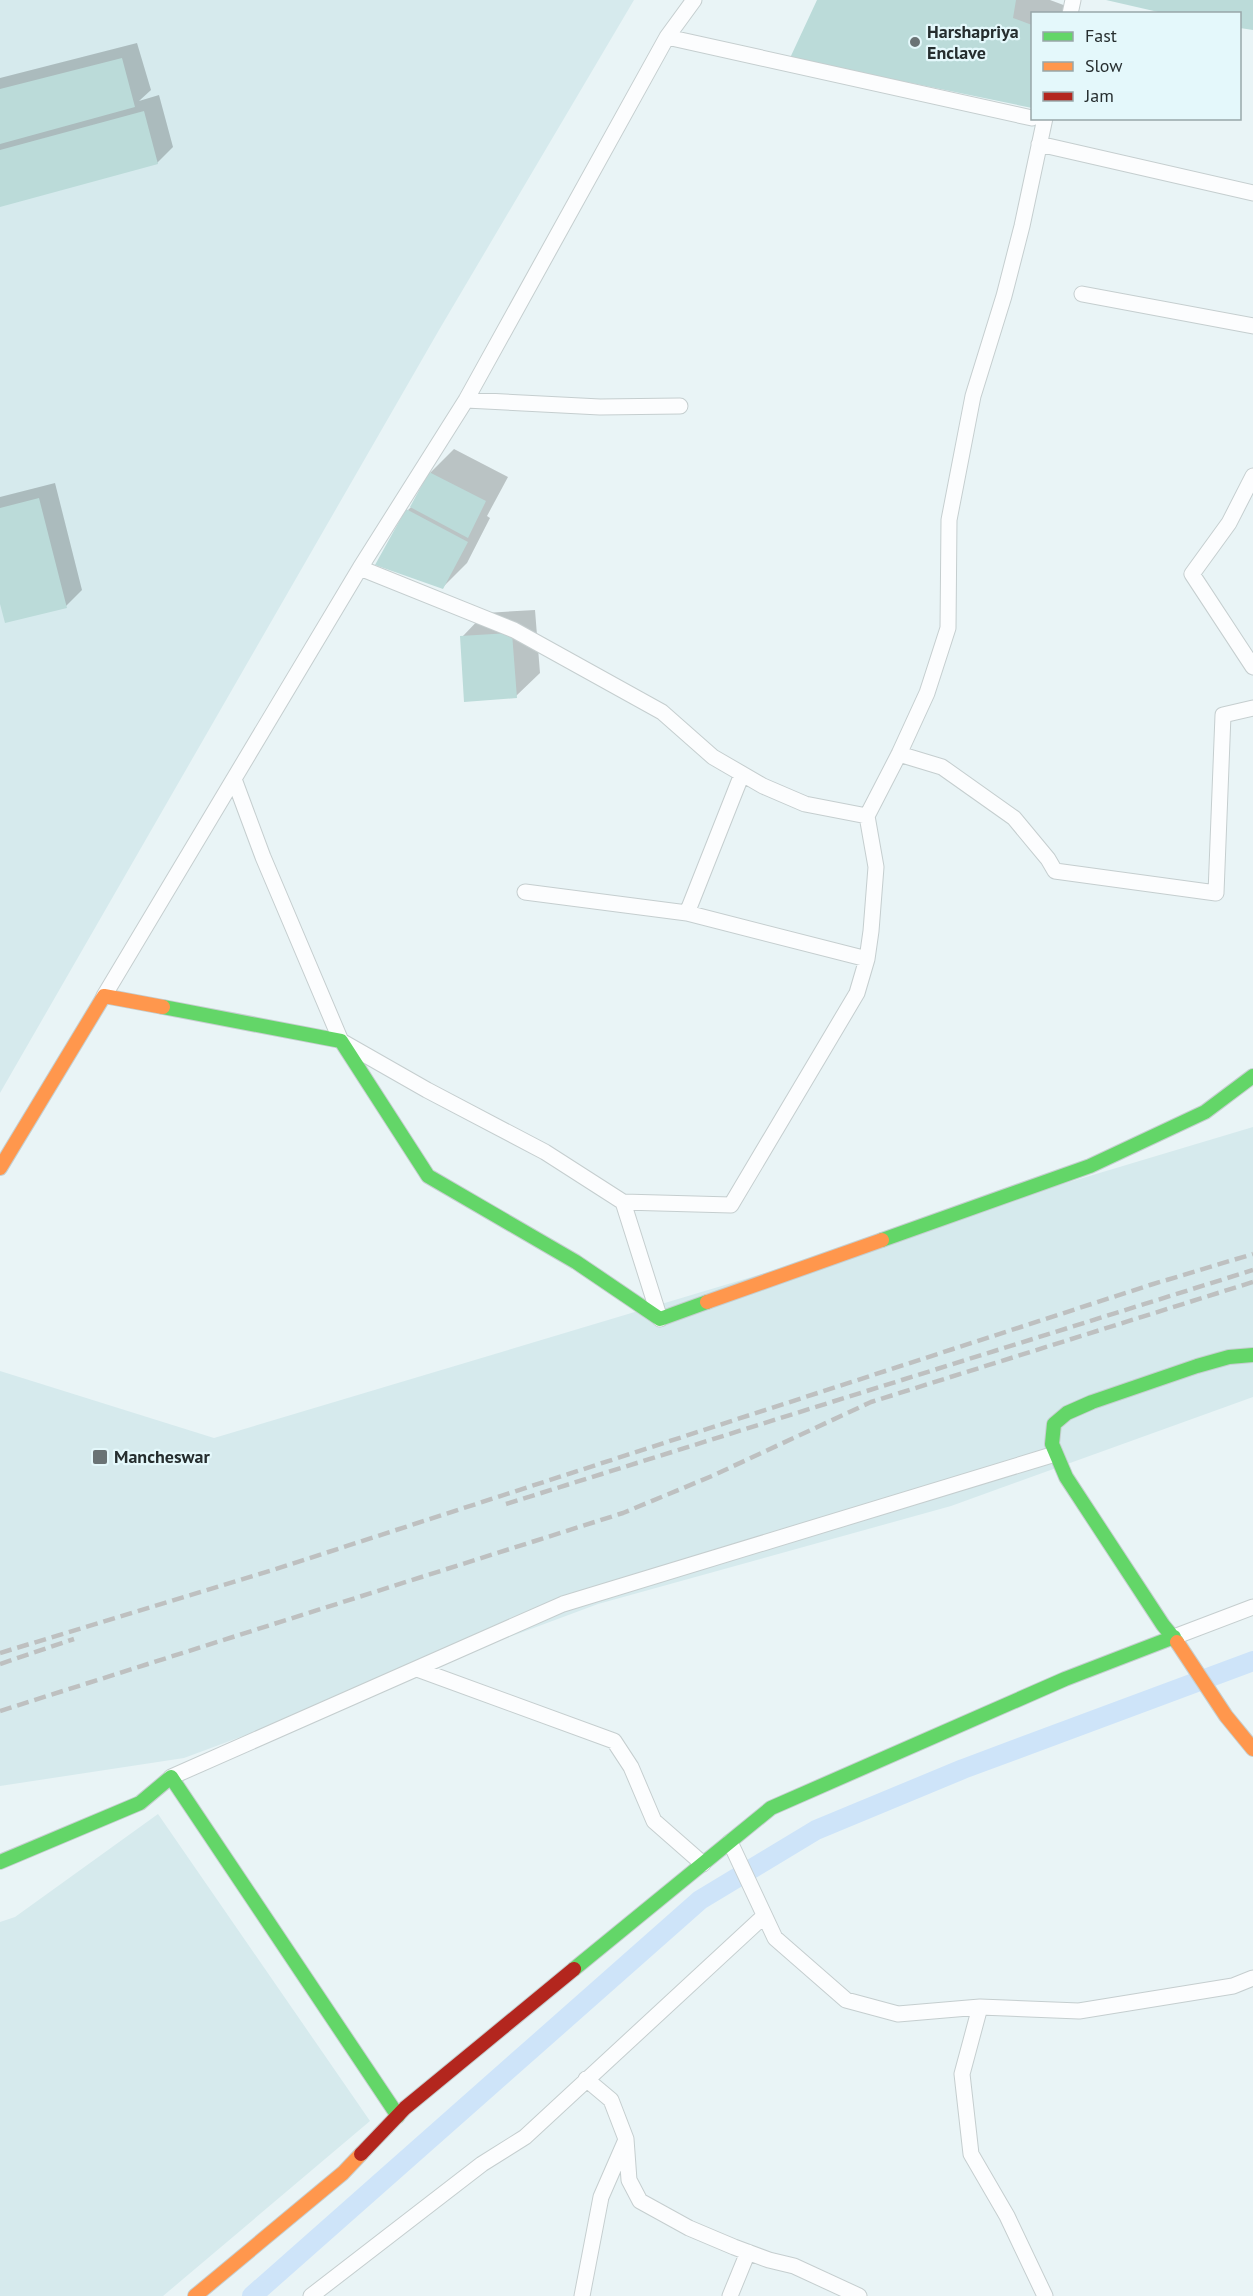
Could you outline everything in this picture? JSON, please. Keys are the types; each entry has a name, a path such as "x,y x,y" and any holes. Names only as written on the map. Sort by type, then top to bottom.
{"street":[{"path":"0,1168 360,568 466,400 668,37 694,0"},
{"path":"668,37 1031,117"},
{"path":"104,996 341,1041 427,1090 545,1152 623,1202 731,1205 857,993 867,959 876,867 867,816 927,693 948,628 949,520 973,396 1004,296 1040,144 1040,120"},
{"path":"1040,144 1253,193"},
{"path":"1082,294 1253,326"},
{"path":"466,400 600,407 680,406"},
{"path":"1253,476 1229,523 1192,574 1253,667"},
{"path":"360,568 514,630 662,712 713,757 763,786 805,804 867,816"},
{"path":"899,754 942,766 1014,818 1048,859 1055,871 1216,893 1223,716 1253,708"},
{"path":"687,913 742,774"},
{"path":"234,779 263,857 341,1041 428,1176 576,1262 660,1319"},
{"path":"525,892 687,913 867,959"},
{"path":"660,1319 1090,1166 1205,1112 1253,1076"},
{"path":"623,1202 660,1319"},
{"path":"1253,1355 1229,1357 1135,1387 1067,1413 1054,1424 1052,1430 1052,1444 1066,1477 1163,1625 1174,1637 1226,1716 1253,1749"},
{"path":"0,1862 140,1803 171,1777 563,1604 1055,1454"},
{"path":"195,2296 343,2173 398,2116 771,1808 1065,1679 1253,1607"},
{"path":"417,1669 614,1742 631,1767 654,1821 703,1863"},
{"path":"171,1777 398,2116"},
{"path":"730,1843 775,1938 846,2000 898,2014 980,2007 1079,2011 1233,1986 1253,1978"},
{"path":"311,2296 482,2164 525,2137 763,1913"},
{"path":"980,2007 962,2074 971,2154 1007,2216 1045,2296"},
{"path":"586,2079 611,2100 626,2139 629,2180 640,2201 689,2228 748,2252 794,2266 859,2296"},
{"path":"582,2296 601,2197 626,2139"},
{"path":"730,2296 748,2252"}],"shaded area":[{"path":"0,0 634,0 439,330 0,1093"},
{"path":"1253,1127 1253,1397 951,1506 598,1604 184,1758 0,1786 0,1371 214,1438"},
{"path":"158,1814 370,2121 163,2296 0,2296 0,1922 15,1917"}],"building":[{"name":"Harshapriya Enclave","path":"817,0 1016,0 1013,18 1031,25 1031,108 790,58"},
{"path":"1106,0 1253,0 1253,30 1241,28 1241,12 1158,12"},
{"path":"122,58 135,107 0,144 0,89"},
{"path":"144,111 158,164 0,207 0,150"},
{"path":"429,472 486,501 468,538 410,507"},
{"path":"39,498 67,608 5,623 0,604 0,508"},
{"path":"406,509 468,542 443,589 375,565"},
{"path":"512,633 517,698 464,702 460,636"}],"waterway":[{"path":"252,2296 700,1900 816,1830 963,1769 1253,1661"}],"railway":[{"path":"0,1653 273,1570 1150,1285 1253,1254"},
{"path":"506,1504 1253,1270"},
{"path":"0,1711 623,1513 712,1476 871,1402 1253,1282"},
{"path":"0,1664 74,1639"}],"traffic: fast":[{"path":"163,1007 341,1041 428,1176 576,1262 660,1319 707,1302"},
{"path":"882,1240 1090,1166 1205,1112 1253,1076"},
{"path":"1177,1642 1163,1625 1066,1477 1052,1444 1054,1424 1067,1413 1092,1402 1197,1366 1229,1357 1253,1355"},
{"path":"574,1969 771,1808 1065,1679 1174,1637"},
{"path":"0,1862 140,1803 171,1777 398,2116"}],"traffic: slow":[{"path":"0,1168 104,996 163,1007"},
{"path":"707,1302 882,1240"},
{"path":"1177,1642 1226,1716 1253,1749"},
{"path":"195,2296 343,2173 361,2154"}],"traffic: jam":[{"path":"361,2154 405,2108 574,1969"}],"place":[{"name":"Harshapriya Enclave","path":"915,42"},
{"name":"Mancheswar","path":"100,1457"}]}
